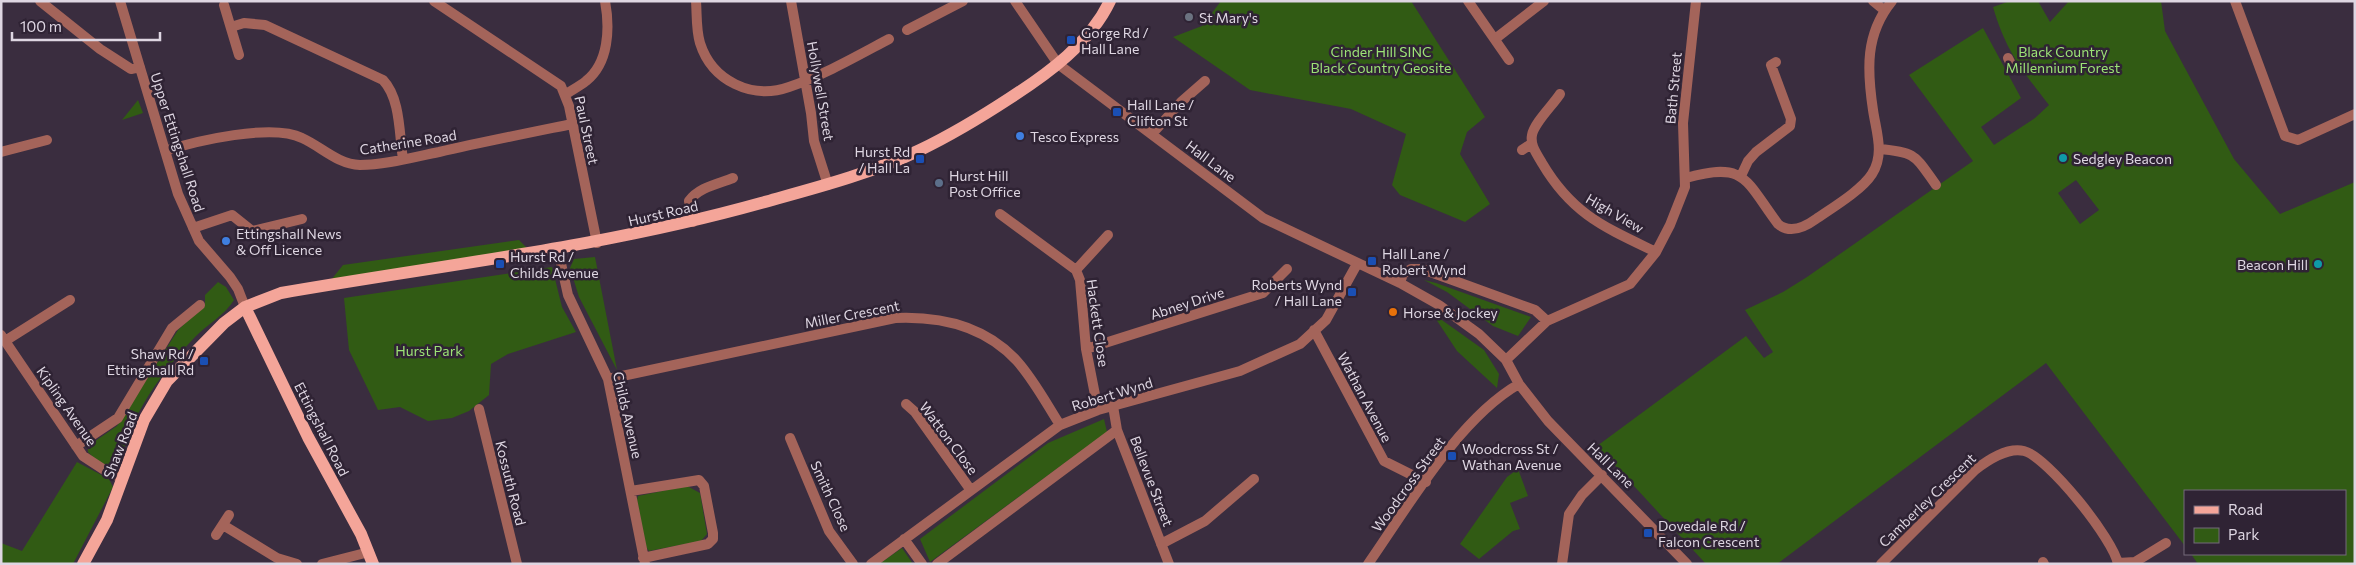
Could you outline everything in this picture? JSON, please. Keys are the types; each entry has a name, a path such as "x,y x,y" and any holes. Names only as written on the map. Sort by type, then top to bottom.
{"main road":[{"name":"Hurst Road","path":"245,307 281,293 558,250 693,222 828,185 920,150 980,118 1032,84 1058,64 1090,31 1110,1"},
{"name":"Shaw Road","path":"83,564 107,520 144,420 167,380 224,323 245,307"},
{"name":"Ettingshall Road","path":"245,307 308,437 371,558"}],"street":[{"path":"40,1 100,49 131,69 140,67"},
{"name":"Upper Ettingshall Road","path":"120,1 178,194 199,241 234,283 245,307"},
{"name":"Paul Street","path":"434,1 561,86 566,94 597,242"},
{"path":"566,94 586,81 598,67 604,55 607,15 605,1"},
{"path":"696,1 700,43 716,71 728,82 758,91 788,88 840,65 889,39"},
{"name":"Hollywell Street","path":"791,1 811,113 814,141 828,185"},
{"path":"907,30 963,1"},
{"name":"Hall Lane","path":"1015,1 1058,64 1263,218 1400,283 1439,305 1479,334 1506,360 1519,384 1548,421 1687,564"},
{"path":"1468,1 1510,60"},
{"path":"1495,39 1544,1"},
{"name":"Bath Street","path":"1546,321 1630,284 1656,252 1670,225 1685,187 1683,123 1696,1"},
{"path":"1872,1 1884,10"},
{"path":"1686,178 1712,171 1730,172 1741,176 1783,228 1798,228 1814,220 1866,181 1876,166 1879,149 1868,70 1874,29 1884,10 1892,1"},
{"path":"2236,1 2285,136 2298,140 2355,114"},
{"path":"224,5 239,55"},
{"path":"231,27 244,23 265,26 384,80 390,87 394,99 403,159"},
{"path":"1741,176 1748,161 1756,152 1790,126 1791,119 1771,65 1776,62"},
{"path":"1152,134 1181,102 1205,81"},
{"path":"1522,150 1531,144 1532,133 1559,101"},
{"name":"Catherine Road","path":"164,151 192,142 280,133 302,138 342,161 362,165 403,159 572,124"},
{"path":"1,152 47,140"},
{"name":"High View","path":"1531,144 1553,182 1579,210 1621,236 1656,252"},
{"path":"1879,149 1903,151 1912,155 1936,185"},
{"path":"693,222 689,201 693,196 701,190 733,178"},
{"name":"Hackett Close","path":"1000,214 1076,270 1080,280 1086,349 1098,410"},
{"path":"193,228 232,215 252,231 302,219"},
{"name":"Hackett Close","path":"1076,270 1108,235"},
{"name":"Childs Avenue","path":"558,250 568,295 608,379 644,561"},
{"name":"Robert Wynd","path":"871,564 970,489 1060,425 1098,410 1240,371 1300,344 1326,320 1358,264"},
{"name":"Abney Drive","path":"1086,349 1263,293 1288,269"},
{"path":"1400,283 1402,274 1411,269 1422,270 1534,310 1546,321 1506,360"},
{"path":"3,338 70,300"},
{"name":"Shaw Road","path":"76,446 118,418 172,328 200,305"},
{"name":"Miller Crescent","path":"608,379 895,318 935,318 959,324 988,338 1016,360 1060,425"},
{"name":"Wathan Avenue","path":"1314,330 1384,461 1426,482"},
{"name":"Kipling Avenue","path":"3,338 83,456 109,473 123,478"},
{"name":"Woodcross Street","path":"1368,564 1450,447 1489,407 1519,384"},
{"name":"Watton Close","path":"906,404 915,412 970,489"},
{"name":"Bellevue Street","path":"1113,406 1117,430 1169,564"},
{"name":"Kossuth Road","path":"479,409 517,564"},
{"path":"937,564 1117,430"},
{"name":"Smith Close","path":"790,438 829,531 853,564"},
{"name":"Camberley Crescent","path":"1881,564 1975,470 1990,459 2006,452 2022,450 2034,454 2051,468 2070,490 2113,550 2118,563 2135,562 2166,543"},
{"path":"1562,564 1569,514 1582,495 1602,475"},
{"path":"1161,544 1205,521 1254,479"},
{"path":"631,492 699,480 704,486 713,533 713,540 708,544 644,561"},
{"path":"216,535 229,515"},
{"path":"223,525 278,558 297,564"},
{"path":"904,539 922,564"},
{"path":"322,564 371,558"}],"green space":[{"name":"Cinder Hill SINC Black Country Geosite","path":"1221,1 1411,1 1485,117 1467,132 1460,154 1490,204 1465,222 1400,195 1392,185 1406,134 1351,109 1250,90 1173,37 1202,26"},
{"name":"Black Country Millennium Forest","path":"2010,1 2038,1 2050,22 2069,1 2161,1 2165,31 2234,159 2280,214 2355,182 2355,564 2198,564 2192,555 2346,555 2346,490 2184,490 2184,545 2046,363 1777,564 1706,564 1597,446 1746,336 1764,358 1773,352 1745,310 1783,292 1807,277 1973,161 1909,75 1983,28 2021,98 1981,127 1994,145 2035,118 2049,105 2009,49 1993,7","holes":["2076,180 2099,210 2080,224 2058,193"]},
{"path":"138,100 143,113 122,120"},
{"path":"519,240 530,251 331,280 343,265"},
{"path":"595,257 617,370 579,297 570,268 574,259"},
{"name":"Hurst Park","path":"552,267 562,307 576,332 508,354 491,364 489,395 469,411 452,418 428,421 400,407 378,410 349,350 344,298"},
{"path":"1424,280 1531,317 1518,336 1493,326 1447,292"},
{"path":"218,282 226,287 234,300 221,315 182,351 148,396 131,430 120,466 113,469 102,466 88,452 88,446 117,426 178,330 205,304 205,295"},
{"path":"1432,313 1484,350 1499,374 1497,388 1457,351"},
{"path":"1104,419 1107,432 930,562 920,539 1048,443"},
{"path":"77,462 109,479 113,487 73,564 1,564 1,543 22,551"},
{"path":"1518,469 1528,496 1510,503 1520,529 1513,531 1479,559 1460,544 1507,477"},
{"path":"687,486 700,493 707,534 701,541 649,551 646,547 637,500 638,496"},
{"path":"902,548 913,564 879,564"}],"place":[{"name":"St Mary's","path":"1189,17"},
{"name":"Gorge Rd / Hall Lane","path":"1071,40"},
{"name":"Hall Lane / Clifton St","path":"1117,112"},
{"name":"Tesco Express","path":"1020,136"},
{"name":"Sedgley Beacon","path":"2063,158"},
{"name":"Hurst Rd / Hall La","path":"920,159"},
{"name":"Hurst Hill Post Office","path":"939,183"},
{"name":"Ettingshall News & Off Licence","path":"226,241"},
{"name":"Hall Lane / Robert Wynd","path":"1372,261"},
{"name":"Hurst Rd / Childs Avenue","path":"500,264"},
{"name":"Beacon Hill","path":"2318,264"},
{"name":"Roberts Wynd / Hall Lane","path":"1352,292"},
{"name":"Horse & Jockey","path":"1393,312"},
{"name":"Shaw Rd / Ettingshall Rd","path":"204,361"},
{"name":"Woodcross St / Wathan Avenue","path":"1452,456"},
{"name":"Dovedale Rd / Falcon Crescent","path":"1648,533"}]}
